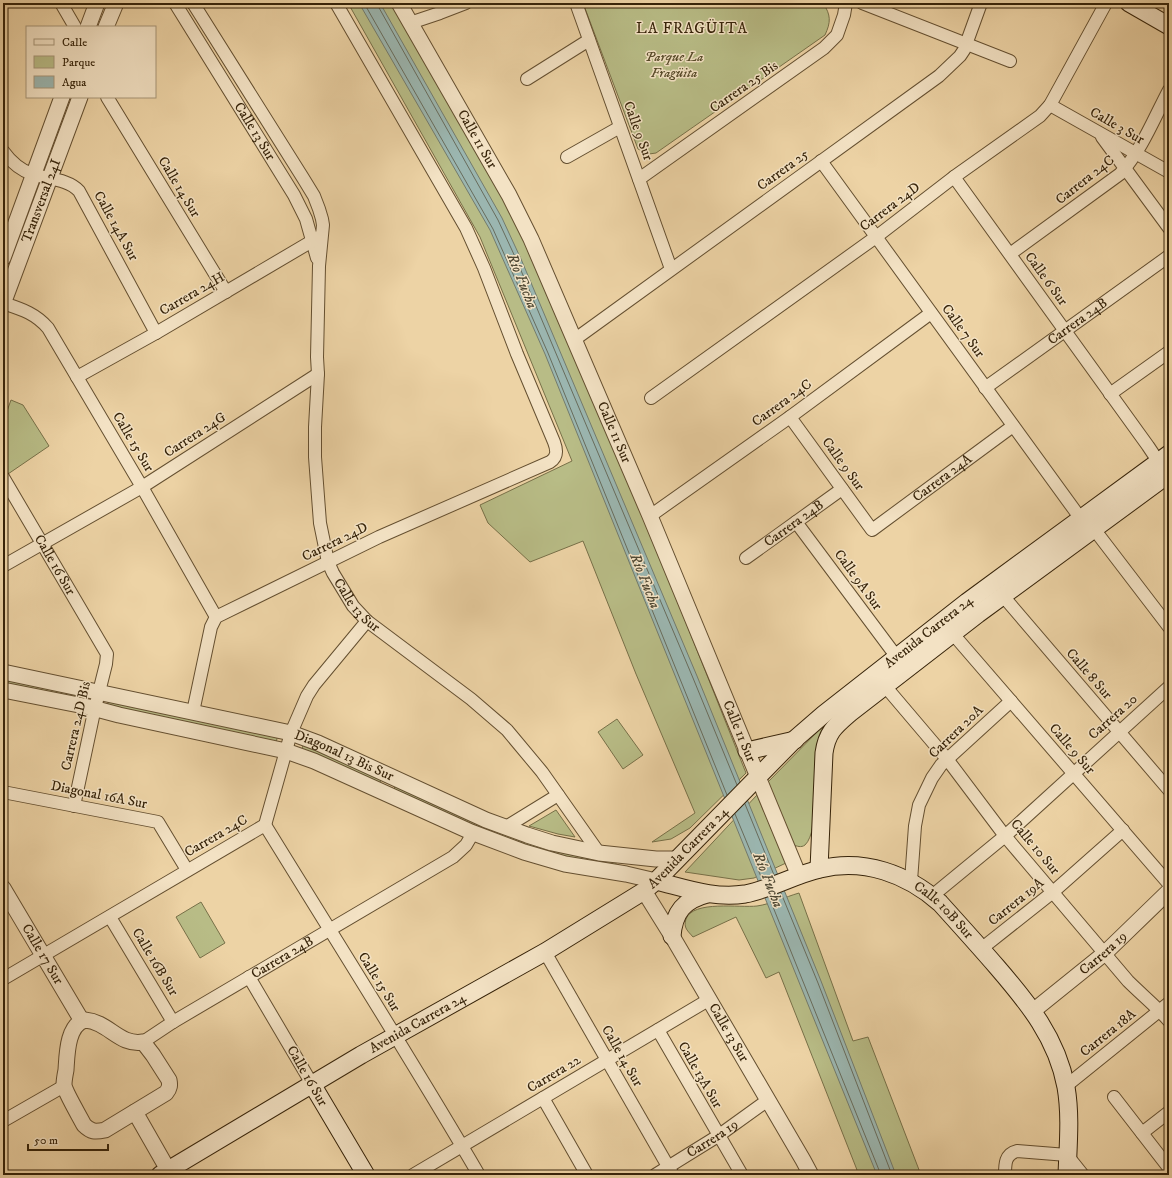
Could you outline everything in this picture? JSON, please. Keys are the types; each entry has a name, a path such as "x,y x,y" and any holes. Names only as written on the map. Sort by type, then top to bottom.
{"main road":[{"path":"1130,3 1169,26"},
{"name":"Avenida Carrera 24","path":"167,1173 312,1084 545,952 650,886 794,740 824,714 896,656 967,602 1081,519 1167,469"},
{"name":"Avenida Carrera 24","path":"819,869 824,753 825,744 832,729 850,713 953,634 1094,529 1167,469"},
{"path":"747,751 832,729"},
{"name":"Calle 10B Sur","path":"650,886 707,894 732,895 758,891 819,869 841,866 865,867 889,872 911,882 932,896 981,949 1033,1011 1055,1050 1066,1086 1069,1115 1067,1175"},
{"path":"672,936 675,919 686,903 696,897 707,894"},
{"name":"Calle 16 Sur","path":"312,1084 366,1175"}],"street":[{"path":"61,3 74,26"},
{"path":"88,26 97,3"},
{"path":"106,26 116,3"},
{"name":"Calle 13 Sur","path":"175,3 294,195 317,238"},
{"name":"Calle 13 Sur","path":"193,3 314,196 322,219 317,238 320,292 315,458 320,523 328,562 340,586 353,606 367,621 471,699 494,718 522,746 599,853"},
{"name":"Carrera 24D","path":"216,618 380,537 550,462 556,456 554,442 517,354 484,268 466,228 336,3"},
{"name":"Calle 11 Sur","path":"399,3 521,217 650,516 747,751 753,781 799,876"},
{"path":"410,23 466,3"},
{"name":"Calle 9 Sur","path":"576,3 671,269"},
{"name":"Carrera 25 Bis","path":"639,179 824,48 837,35 844,16 846,3"},
{"path":"862,3 1010,61"},
{"name":"Carrera 25","path":"574,340 939,76 960,56 967,44 981,3"},
{"name":"Carrera 24D","path":"651,398 876,237 954,177 1040,116 1050,105 1106,3"},
{"path":"527,79 589,40"},
{"name":"Carrera 24C","path":"1010,254 1113,179 1125,168 1136,154 1169,90"},
{"name":"Transversal 24I","path":"3,258 62,98"},
{"name":"Transversal 24I","path":"3,303 80,98"},
{"name":"Calle 14 Sur","path":"108,98 226,292"},
{"name":"Calle 3 Sur","path":"1050,105 1169,172"},
{"path":"568,157 620,127"},
{"path":"1099,133 1169,228"},
{"name":"Calle 14A Sur","path":"3,151 11,162 27,172 50,178 77,189 82,195 156,333"},
{"name":"Calle 7 Sur","path":"821,161 1081,519"},
{"name":"Calle 6 Sur","path":"954,177 1110,394 1167,469"},
{"name":"Carrera 24H","path":"77,377 156,333 317,238"},
{"name":"Carrera 24B","path":"985,388 1169,256"},
{"name":"Calle 15 Sur","path":"3,303 24,310 40,320 48,328 142,487 216,618"},
{"name":"Carrera 24C","path":"650,516 790,417 931,313"},
{"path":"1110,394 1169,352"},
{"name":"Carrera 24G","path":"3,566 142,487 318,374"},
{"name":"Calle 9 Sur","path":"790,417 872,530"},
{"name":"Carrera 24A","path":"872,530 1013,426"},
{"name":"Calle 16 Sur","path":"3,477 107,654"},
{"name":"Carrera 24B","path":"746,558 842,489"},
{"name":"Calle 9A Sur","path":"796,522 896,656"},
{"path":"1094,529 1169,627"},
{"name":"Calle 8 Sur","path":"1003,596 1169,790"},
{"path":"193,712 211,627 216,618"},
{"name":"Carrera 24C","path":"3,979 265,825 291,733 306,696 367,621"},
{"name":"Calle 9 Sur","path":"953,634 1169,884"},
{"name":"Carrera 24D Bis","path":"74,806 94,708 106,664 107,654"},
{"name":"Diagonal 13 Bis Sur","path":"3,672 291,733 318,743 486,820 552,843 599,853 656,859 678,859"},
{"name":"Calle 10 Sur","path":"885,686 947,759 1004,836 1128,981 1144,997 1165,1007 1169,1021"},
{"name":"Carrera 20","path":"932,896 1004,836 1169,687"},
{"name":"Diagonal 13 Bis Sur","path":"3,690 94,708 119,715 286,751 314,761 473,833 524,852 565,864 626,874 650,886"},
{"name":"Carrera 20A","path":"911,882 915,826 919,805 932,778 947,759 1011,701"},
{"path":"383,792 390,776"},
{"name":"Diagonal 16A Sur","path":"3,792 158,822 187,870"},
{"path":"506,827 558,795"},
{"name":"Calle 15 Sur","path":"265,825 395,1036 419,1072 479,1175"},
{"name":"Carrera 19A","path":"981,949 1052,892 1122,830"},
{"name":"Carrera 24B","path":"143,1042 173,1022 454,857 466,845 473,833"},
{"name":"Calle 13 Sur","path":"650,886 672,936 803,1160 810,1175"},
{"name":"Calle 17 Sur","path":"3,888 82,1021"},
{"name":"Carrera 19","path":"1033,1011 1105,953 1169,891"},
{"name":"Calle 16B Sur","path":"110,917 173,1022"},
{"name":"Calle 14 Sur","path":"545,952 671,1171"},
{"name":"Calle 16 Sur","path":"249,977 312,1084"},
{"name":"Carrera 22","path":"413,1175 710,999"},
{"name":"Carrera 18A","path":"1066,1086 1165,1007"},
{"path":"82,1021 96,1022 128,1041 136,1043 143,1042 169,1080 169,1088 166,1093 105,1130 94,1132 88,1129 84,1125 64,1086 70,1040 76,1027 82,1021"},
{"name":"Calle 13A Sur","path":"658,1030 718,1136 742,1175"},
{"path":"3,1121 64,1086"},
{"path":"1114,1097 1169,1168"},
{"path":"543,1098 587,1175"},
{"name":"Carrera 19","path":"655,1175 671,1171 768,1100"},
{"path":"135,1112 167,1173"},
{"path":"1142,1133 1169,1112"},
{"path":"1005,1175 1006,1162 1009,1155 1017,1151 1068,1155 1083,1175"}],"green space":[{"path":"348,3 393,3 508,203 628,477 746,773 690,828 671,839 652,842 695,813 636,674 583,541 530,562 488,523 480,505 572,461 480,237"},
{"name":"Parque La Fragüita","path":"583,3 823,3 828,11 829,22 825,35 656,153 649,154 638,149"},
{"path":"11,400 23,405 49,446 8,474 3,466 3,422"},
{"path":"3,677 89,695 87,703 3,685"},
{"path":"109,698 278,734 276,743 107,707"},
{"path":"617,719 643,755 623,769 598,732"},
{"path":"823,726 816,808 810,837 805,845 793,845 767,783"},
{"path":"304,743 382,777 379,785 301,751"},
{"path":"396,784 616,860 616,865 576,860 512,842 393,791"},
{"path":"757,795 786,863 754,878 739,880 685,872"},
{"path":"556,810 575,837 529,826"},
{"path":"799,893 853,1041 868,1037 921,1175 859,1175 779,972 766,978 736,917 693,937 686,927 685,922 690,913 698,909 718,906 757,906"},
{"path":"201,902 225,943 200,958 176,917"}],"water":[{"name":"Río Fucha","path":"359,3 380,3 502,218 521,259 697,676 821,981 896,1175 877,1175 545,354 490,230"}],"district":[{"name":"LA FRAGÜITA","path":"692,28"}]}
